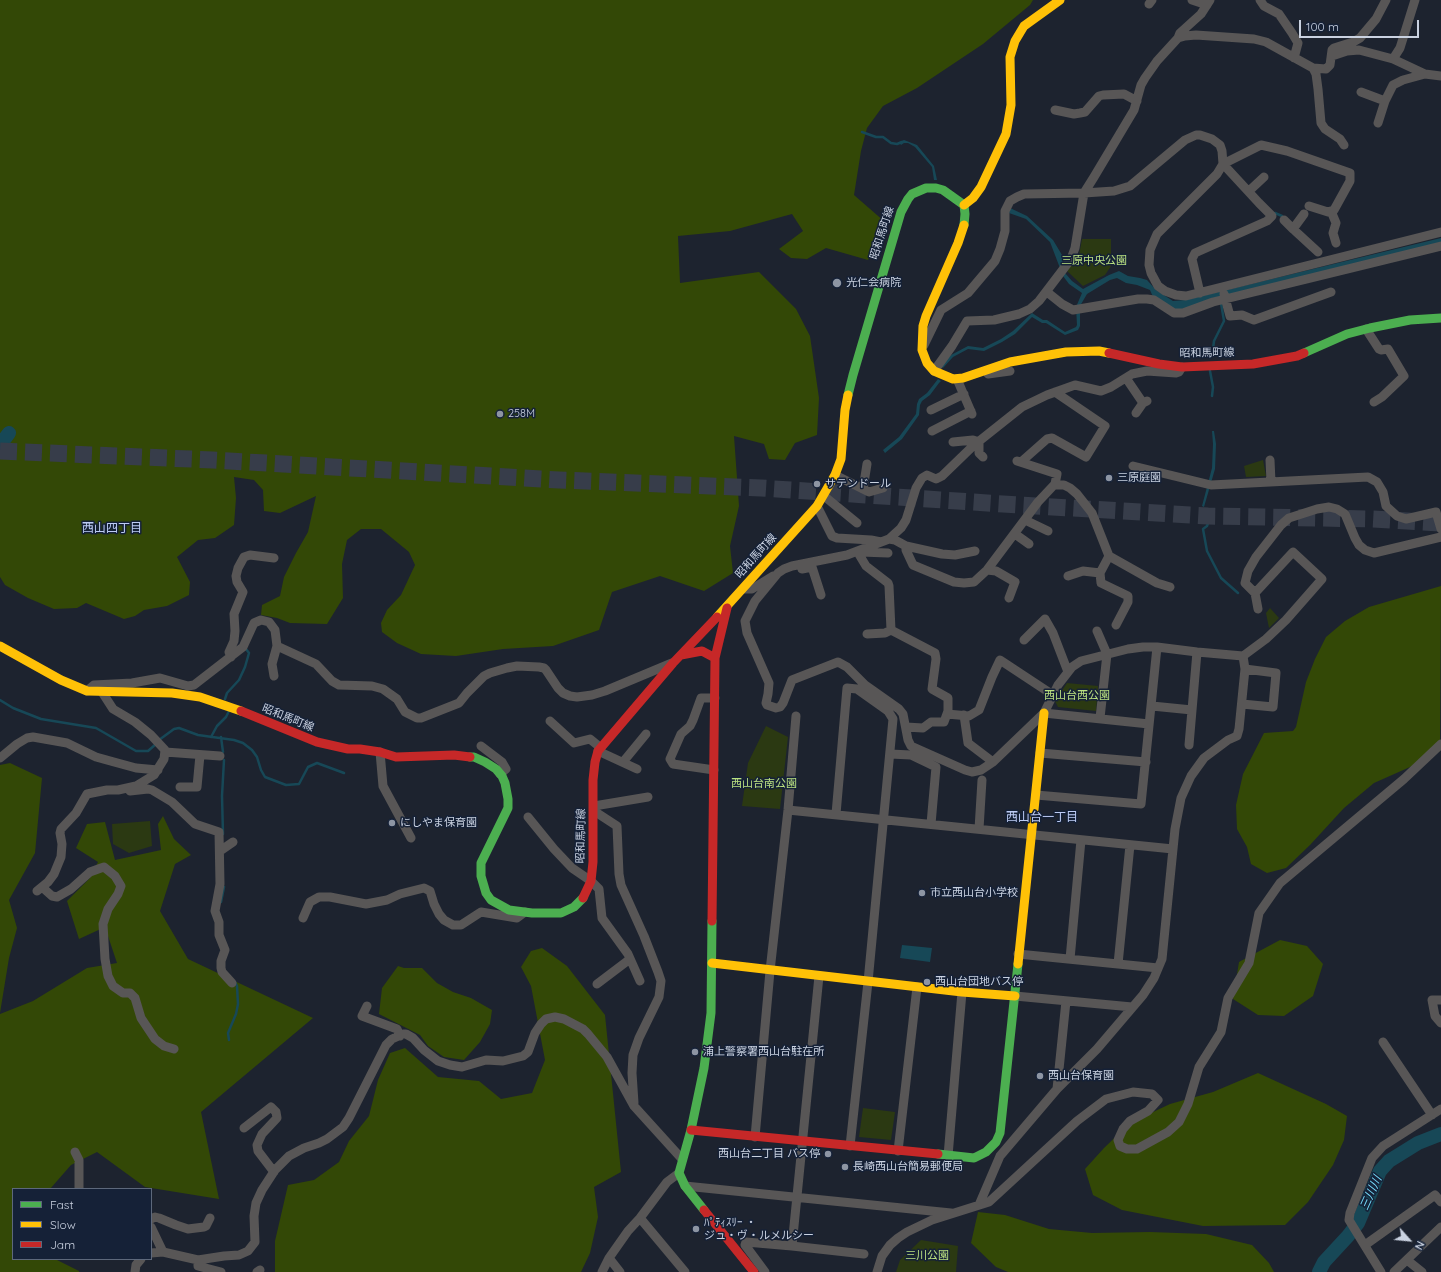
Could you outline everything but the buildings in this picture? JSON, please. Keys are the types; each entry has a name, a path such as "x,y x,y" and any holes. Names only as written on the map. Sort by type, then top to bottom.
{"main road":[{"path":"957,379 949,378 934,371 927,363 922,350 923,326 958,243 964,224 964,205 973,198 981,186 1006,134 1011,105 1010,56 1014,40 1024,26 1060,0"},
{"name":"昭和馬町線","path":"0,646 61,680 87,691 172,692 200,697 226,705 317,742 348,749 380,752 396,757 454,755 474,758 485,762 500,774 506,788 508,799 508,808 482,858 480,870 486,892 491,900 509,910 555,913 569,910 585,896 591,881 593,862 595,762 600,749 673,663 728,606 817,506 835,475 841,459 846,410 853,375 901,212 909,196 922,189 936,188 949,193 964,205"},
{"name":"昭和馬町線","path":"957,379 1010,362 1066,352 1098,351 1159,364 1182,367 1253,364 1297,356 1347,334 1366,329 1410,320 1441,318"},
{"path":"728,606 715,658 712,963 709,1036 692,1130 678,1173 685,1186 754,1272"},
{"path":"681,655 702,651 715,658"},
{"path":"692,1130 974,1158 991,1147 999,1138 1044,713"},
{"path":"712,963 868,982 1015,996"}],"street":[{"path":"1192,0 1210,2"},
{"path":"1260,0 1264,6 1279,14 1298,43 1294,58"},
{"path":"1178,38 1196,35 1254,39 1266,42 1313,68 1323,70 1329,68 1332,50 1353,42 1366,32 1376,19 1386,0"},
{"path":"1393,59 1400,48 1415,0"},
{"path":"934,371 952,346 967,321 994,320 1019,314 1030,309 1047,292 1071,259 1075,248 1084,193 1134,110 1141,85 1157,61 1178,38 1180,33 1201,14 1210,2"},
{"path":"1332,56 1347,51 1359,50 1393,59 1425,74 1441,76"},
{"path":"1313,68 1316,74 1321,122 1325,129 1340,139 1344,145"},
{"path":"1378,123 1385,101 1393,85 1403,80 1425,74"},
{"path":"1361,92 1385,101"},
{"path":"1055,110 1074,114 1085,112 1099,96 1103,95 1124,94 1137,101"},
{"path":"922,350 941,310 968,293 995,260 1000,249 1006,211 1010,201 1016,196 1024,194 1114,191 1130,186 1185,140 1196,135 1208,137 1220,145 1224,164 1272,216 1267,221 1195,253 1192,259 1200,293"},
{"path":"1260,135 1261,144"},
{"path":"1293,230 1307,210 1334,210 1350,181 1350,173 1287,151 1261,144 1224,164 1217,174 1157,234 1150,250 1148,265 1154,279 1162,288 1170,293 1180,296 1200,293 1441,232"},
{"path":"1249,191 1264,177"},
{"path":"1331,211 1336,223 1333,233 1336,243"},
{"path":"1284,220 1318,252"},
{"path":"1047,292 1062,304 1073,310 1138,299 1147,299 1154,300 1174,313 1183,313 1225,299 1441,246"},
{"path":"1325,262 1328,274"},
{"path":"1223,287 1230,316 1242,315 1254,320 1331,292"},
{"path":"1366,329 1379,349 1381,350 1388,348 1404,376 1382,397 1374,402"},
{"path":"743,589 752,589 784,569 847,555 885,541 901,528 906,520 916,488 922,478 927,475 937,479 1022,407 1054,392 1074,385 1101,391 1111,387 1132,374 1147,371 1176,373 1179,372 1182,367"},
{"path":"984,371 989,374 1010,371"},
{"path":"1126,378 1145,402 1136,413"},
{"path":"932,431 971,412 957,379"},
{"path":"906,546 906,550 913,565 954,582 974,582 987,570 1038,502 1055,484 1057,474 1018,461 1047,439 1052,438 1086,457 1105,426 1054,392"},
{"path":"932,410 964,394"},
{"path":"953,442 973,440 979,442"},
{"path":"979,442 979,453 983,457"},
{"path":"1270,460 1271,482"},
{"path":"862,489 868,464"},
{"path":"1133,466 1211,485 1368,477 1377,482 1383,492 1386,506 1397,516 1406,519 1436,512 1441,529"},
{"path":"835,475 869,492 883,488"},
{"path":"1055,484 1064,485 1070,488 1088,507 1092,513 1109,556 1157,583 1170,587"},
{"path":"824,496 857,523"},
{"path":"817,506 829,532 832,536 837,538 885,541 895,540 906,546 955,556 975,551"},
{"path":"1258,609 1255,593 1245,584 1248,571 1256,557 1281,525 1289,518 1302,513 1329,507 1342,511 1345,514 1359,545 1370,553 1441,537"},
{"path":"1025,520 1048,531"},
{"path":"1015,534 1029,544"},
{"path":"857,551 888,554"},
{"path":"857,551 866,566 888,583 891,630"},
{"path":"778,573 755,601 745,621 746,633 768,683 767,704 776,708 780,707 792,680 838,662 847,667 865,685 899,709 903,714 910,746 972,772 981,770 993,762 1044,713 1058,685 1068,672 1081,661 1128,649 1157,647 1243,656 1266,639 1286,620 1322,579 1292,552 1255,593"},
{"path":"231,657 229,652 234,642 236,630 234,614 243,592 237,582 236,576 238,568 244,557 250,555 274,558"},
{"path":"1099,594 1101,583 1100,573 1109,556"},
{"path":"798,565 800,569 812,567 821,595"},
{"path":"987,570 996,571 1015,582 1009,598"},
{"path":"1068,576 1083,571 1100,573"},
{"path":"1101,583 1128,596 1128,602 1116,625"},
{"path":"87,691 94,685 132,683 160,678 188,686 194,685 243,647 254,623 261,620 269,622 275,630 277,646 272,664 274,676"},
{"path":"1024,640 1045,620 1053,633 1068,672"},
{"path":"867,634 885,633 891,630"},
{"path":"891,630 935,653 936,659 932,689 948,698 947,714 944,722 931,722 923,728 906,728"},
{"path":"1097,631 1107,654 1100,718"},
{"path":"277,646 316,664 332,682 339,685 372,686 383,689 397,699 405,712 417,718 421,718 458,703 484,676 512,667 532,666 544,668 563,693 577,697 605,691 673,663"},
{"path":"1036,795 1141,804 1157,647"},
{"path":"1189,745 1197,652"},
{"path":"979,1206 1000,1156 1057,1089 1097,1049 1149,987 1162,959 1173,849 1179,808 1185,788 1196,767 1204,758 1223,743 1237,736 1245,669 1243,656"},
{"path":"947,714 969,716 979,710 1000,660 1053,695"},
{"path":"1242,704 1273,706 1276,672 1245,669"},
{"path":"836,814 847,688 857,689 888,711 893,719 868,982 850,1146"},
{"path":"102,692 113,708 135,722 160,745 200,755 220,756"},
{"path":"714,770 673,764 670,759 681,734 690,726 701,698 715,698"},
{"path":"1152,706 1192,710"},
{"path":"1044,713 1149,724"},
{"path":"755,1137 796,716"},
{"path":"964,716 968,743 993,762"},
{"path":"550,721 574,743 590,739 600,749 637,769"},
{"path":"623,762 646,734"},
{"path":"0,758 26,738 33,737 67,743 96,757 136,768 158,770"},
{"path":"878,1272 882,1256 890,1245 898,1238 917,1227 989,1202 1077,1121 1106,1099 1133,1092 1152,1094 1158,1100 1148,1111 1130,1121 1123,1129 1118,1140 1120,1146 1127,1149 1137,1148 1168,1132 1180,1122 1188,1104 1199,1067 1221,1032 1228,998 1249,963 1259,913 1280,883 1398,784 1441,744"},
{"path":"160,745 164,759 154,775 136,786 87,794 76,813 61,829 61,857 58,866 48,882 39,889 57,897 70,889 90,872 101,868 104,867 115,876 121,886 118,894 108,909 103,924 105,959 108,976 113,986 123,993 130,993 135,998 141,1018 155,1039 164,1046 174,1049"},
{"path":"481,746 502,762 506,769 500,774"},
{"path":"380,752 383,786 411,838"},
{"path":"1040,753 1146,762"},
{"path":"890,754 911,755 936,767 931,824"},
{"path":"180,786 197,788 200,755"},
{"path":"979,828 982,780"},
{"path":"118,790 125,792 148,789 172,802 195,824 219,832 227,847 215,911 219,922 219,935 225,950 221,961 221,968 222,972 232,983"},
{"path":"594,809 648,797"},
{"path":"594,809 616,826 618,874 621,886 661,981 659,997 633,1054 632,1073 634,1106"},
{"path":"788,810 979,828 1173,849"},
{"path":"528,817 554,849 572,868 591,881 599,889 602,918 628,954 640,981"},
{"path":"1070,959 1081,840"},
{"path":"1118,964 1130,845"},
{"path":"303,918 310,902 319,897 330,897 366,904 387,900 400,894 424,888 430,891 439,914 444,920 453,925 460,925 481,912 517,918 525,912"},
{"path":"1018,954 1158,968"},
{"path":"597,984 630,959"},
{"path":"792,1246 819,976"},
{"path":"898,1151 917,987"},
{"path":"948,1156 962,992"},
{"path":"1015,996 1132,1007"},
{"path":"1441,1000 1432,1000 1435,1016 1441,1023"},
{"path":"1057,1089 1066,1001"},
{"path":"367,1006 362,1016 397,1029 400,1036"},
{"path":"152,1253 163,1252 198,1260 239,1255 251,1248 255,1238 254,1216 256,1203 262,1190 274,1172 289,1156 304,1148 327,1140 343,1126 349,1118 386,1045 392,1040 406,1034 411,1036 424,1050 438,1060 450,1065 462,1067 486,1060 502,1061 523,1056 528,1052 540,1024 546,1019 555,1017 564,1018 583,1029 607,1057 634,1106 682,1159"},
{"path":"1383,1042 1432,1115"},
{"path":"244,1128 271,1107 276,1112 277,1118 262,1134 257,1145 258,1151 274,1172"},
{"path":"1381,1272 1349,1220 1350,1213 1372,1158 1383,1146 1441,1109"},
{"path":"991,1147 1000,1156"},
{"path":"75,1152 79,1160 79,1188"},
{"path":"602,1272 609,1258 628,1231 640,1218 667,1182 678,1173"},
{"path":"685,1186 797,1196 954,1213"},
{"path":"1365,1245 1435,1195 1441,1202"},
{"path":"152,1218 155,1217 159,1218 188,1229 204,1227 210,1218"},
{"path":"640,1218 685,1272"},
{"path":"1394,1272 1441,1227"},
{"path":"152,1230 163,1252"},
{"path":"765,1272 746,1245 746,1242 864,1254"},
{"path":"609,1258 620,1272"},
{"path":"198,1260 198,1266 221,1272"},
{"path":"1407,1260 1422,1272"}],"green space":[{"path":"0,0 1033,0 1030,5 983,44 917,88 883,106 867,128 861,151 854,195 885,222 868,260 826,248 807,259 791,258 779,249 803,231 792,214 730,231 678,236 680,283 759,272 796,309 810,336 819,398 817,435 795,443 785,460 769,459 764,444 734,436 739,506 730,546 733,573 704,591 660,576 612,592 599,630 553,646 503,649 456,656 421,654 397,643 382,632 381,623 387,610 401,595 415,565 409,552 381,529 361,529 347,540 342,564 343,598 327,624 290,623 277,618 261,615 262,605 280,596 284,577 308,532 316,496 280,513 264,511 263,490 254,480 234,477 236,498 234,525 215,538 198,540 177,557 190,582 189,595 167,606 144,610 135,616 124,619 86,603 77,608 54,609 28,598 5,585 0,577"},
{"name":"三原中央公園","path":"1082,239 1111,239 1111,266 1105,275 1083,286 1067,271 1079,255"},
{"path":"1263,460 1266,476 1246,477 1244,466"},
{"path":"1441,586 1440,751 1410,767 1374,783 1344,808 1310,845 1286,868 1267,873 1251,864 1247,847 1237,829 1236,805 1243,774 1264,733 1293,731 1296,727 1306,682 1326,637 1345,621 1369,607"},
{"path":"1270,608 1279,618 1269,628 1266,613"},
{"name":"西山台西公園","path":"1067,683 1098,686 1096,711 1058,707 1055,701"},
{"name":"西山台南公園","path":"766,726 788,737 780,809 742,806 748,763"},
{"path":"10,763 42,778 35,853 9,900 17,928 9,958 0,1013 0,765"},
{"path":"163,816 174,839 191,855 175,864 160,911 188,959 313,1018 201,1112 219,1199 145,1187 97,1152 71,1165 51,1188 12,1188 12,1260 57,1260 79,1272 0,1272 0,1014 33,1001 87,968 117,963 105,927 79,939 67,901 90,878 98,862 76,848 87,824 105,822 115,860 161,850 158,824"},
{"path":"150,821 152,846 129,853 113,844 112,824"},
{"path":"1280,940 1307,946 1323,964 1313,996 1284,1016 1258,1015 1233,999 1239,962"},
{"path":"542,948 567,966 605,1015 621,1172 594,1187 598,1217 590,1253 581,1272 275,1272 275,1241 288,1185 314,1180 339,1162 349,1141 369,1116 378,1080 390,1053 405,1048 438,1077 479,1081 501,1099 532,1093 545,1060 531,986 521,967 531,951"},
{"path":"398,966 404,968 422,968 437,983 453,992 471,998 492,1010 490,1024 480,1042 464,1060 444,1057 428,1046 420,1035 379,1014 382,988"},
{"path":"1258,1073 1326,1104 1347,1116 1344,1140 1333,1165 1308,1202 1285,1225 1203,1226 1122,1210 1093,1195 1085,1169 1130,1123 1170,1104 1213,1092"},
{"path":"863,1108 895,1112 891,1140 859,1137"},
{"path":"978,1212 1005,1215 1049,1229 1092,1233 1150,1232 1206,1234 1252,1245 1269,1263 1274,1272 1008,1272 996,1267 971,1243"},
{"name":"三川公園","path":"921,1240 958,1246 956,1272 896,1272 900,1260"}],"water":[{"path":"904,140 917,145 934,166 937,180 934,180 932,167 915,147 908,143 901,145 899,142"},
{"path":"1010,208 1027,216 1053,240 1062,255 1065,273 1072,281 1083,289 1119,271 1128,276 1147,280 1156,290 1173,301 1185,300 1441,238 1441,244 1178,311 1153,297 1150,290 1126,283 1117,278 1110,280 1087,294 1080,306 1080,326 1078,330 1065,335 1046,323 1042,323 1032,317 1015,334 1002,342 984,351 968,349 953,357 943,368 940,366 951,355 968,346 983,348 1001,339 1013,331 1032,313 1043,320 1047,320 1065,332 1076,327 1077,325 1076,307 1082,293 1069,284 1063,276 1050,242 1026,219 1009,213"},
{"path":"938,379 941,381 930,395 922,401 919,415 902,439 885,453 883,450 899,437 916,414 919,399 927,393"},
{"path":"1212,431 1214,431 1216,444 1215,469 1204,507 1202,506 1212,468"},
{"path":"902,945 932,948 930,962 900,958"}],"waterway":[{"path":"862,132 876,137 883,137 891,143 897,144 902,142"},
{"path":"1275,213 1282,216"},
{"path":"1213,349 1214,341 1224,321 1221,303"},
{"path":"1210,371 1213,387 1212,396"},
{"path":"0,445 9,433"},
{"path":"1205,511 1209,520 1207,526 1203,529 1207,551 1221,578 1238,593"},
{"path":"225,699 227,693 239,680 245,667 249,653 246,649"},
{"path":"0,700 13,708 41,719 96,728 136,751 148,751 156,744"},
{"path":"211,737 217,726 226,717 229,711"},
{"path":"159,740 174,729 179,728 198,735 234,740 243,743 252,750 257,757 265,777 286,785 299,784 308,767 317,763 344,773"},
{"path":"221,737 223,752"},
{"path":"223,834 222,796 224,760"},
{"path":"221,902 224,887"},
{"path":"229,1040 228,1033 236,1014 238,1004 237,986 235,982"},
{"name":"三川川","path":"1319,1272 1324,1262 1358,1223 1380,1171 1389,1161 1418,1143 1441,1134"}],"tunnel":[{"path":"0,451 213,460 559,480 761,488 1208,516 1372,519 1441,523"}],"traffic: fast":[{"path":"848,395 901,212 908,199 912,194 926,188 943,190 964,205 964,225"},
{"path":"1304,353 1347,334 1370,328 1410,320 1441,318"},
{"path":"470,757 474,757 485,762 496,769 502,776 505,783 508,799 508,808 481,863 481,876 486,893 491,900 509,910 532,913 561,913 574,907 583,898"},
{"path":"704,1210 685,1186 679,1173 691,1130 704,1068 711,1013 712,921"},
{"path":"938,1154 974,1158 986,1152 996,1142 1000,1133 1018,964"}],"traffic: slow":[{"path":"964,205 973,198 981,187 1006,134 1011,105 1010,57 1015,41 1024,26 1060,0"},
{"path":"964,225 958,243 923,326 922,350 927,363 934,371 953,379 963,378 1010,362 1066,352 1099,351 1109,353"},
{"path":"717,617 817,506 835,475 841,459 845,410 848,395"},
{"path":"0,646 61,680 87,691 172,693 200,697 241,711"},
{"path":"1018,964 1044,713"},
{"path":"712,963 962,992 1015,996"}],"traffic: jam":[{"path":"1109,353 1159,364 1182,367 1253,364 1297,356 1304,353"},
{"path":"715,658 727,608"},
{"path":"583,898 591,881 593,862 593,780 598,751 673,663 717,617"},
{"path":"681,655 702,651 715,658 712,921"},
{"path":"241,711 317,742 348,749 380,752 396,757 454,755 470,757"},
{"path":"691,1130 938,1154"},
{"path":"704,1210 754,1272"}],"place":[{"name":"光仁会病院","path":"837,283"},
{"name":"258M","path":"500,414"},
{"name":"三原庭園","path":"1109,478"},
{"name":"サテンドール","path":"817,484"},
{"name":"にしやま保育園","path":"392,823"},
{"name":"市立西山台小学校","path":"922,893"},
{"name":"西山台団地バス停","path":"927,982"},
{"name":"浦上警察署西山台駐在所","path":"695,1052"},
{"name":"西山台保育園","path":"1040,1076"},
{"name":"西山台二丁目 バス停","path":"828,1154"},
{"name":"長崎西山台簡易郵便局","path":"845,1167"},
{"name":"ﾊﾟﾃｨｽﾘｰ ・ ジュ・ヴ・ルメルシー","path":"696,1229"}],"district":[{"name":"西山四丁目","path":"112,528"},
{"name":"西山台一丁目","path":"1042,817"}]}
